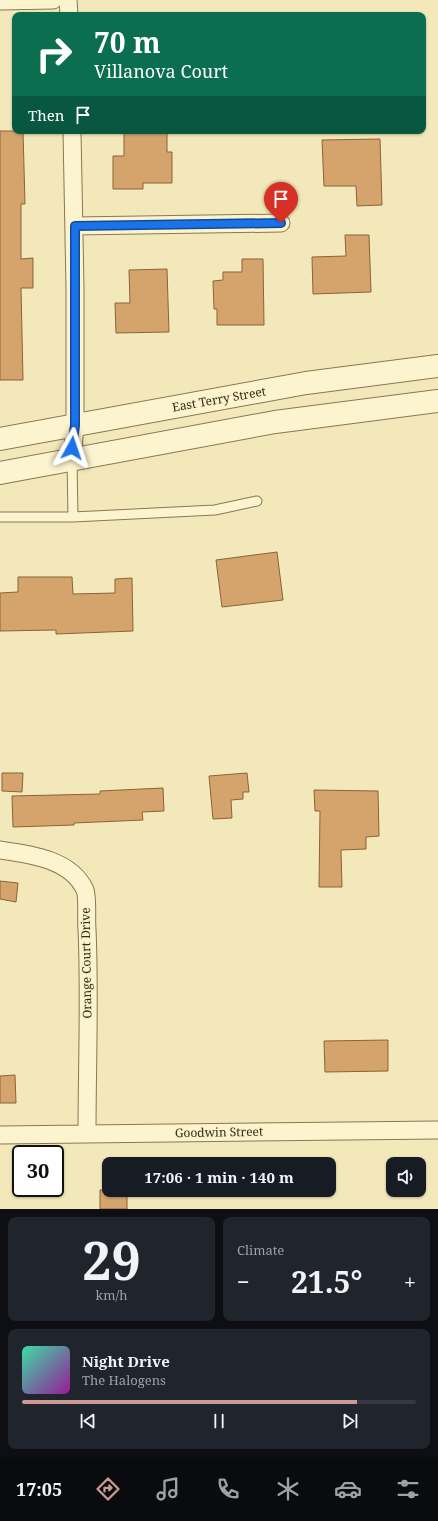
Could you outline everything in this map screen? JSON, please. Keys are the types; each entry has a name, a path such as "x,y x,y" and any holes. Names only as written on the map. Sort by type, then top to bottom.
{"street":[{"path":"0,1 52,0"},
{"path":"68,0 68,12"},
{"path":"72,134 75,226 75,425 72,460"},
{"path":"75,226 281,223"},
{"name":"East Terry Street","path":"0,439 306,383 438,366"},
{"path":"0,473 275,422 438,401"},
{"name":"Orange Court Drive","path":"0,850 49,860 71,872 85,890 87,942 87,1134"},
{"name":"Goodwin Street","path":"0,1135 438,1130"}],"lane":[{"path":"72,460 73,517"},
{"path":"0,517 73,517 215,510 257,501"}],"building":[{"path":"0,131 12,131 12,134 23,134 25,204 21,204 21,259 33,258 33,288 21,288 23,380 0,380"},
{"path":"124,134 167,134 167,152 172,152 172,183 143,183 143,189 113,189 113,156 124,156"},
{"path":"380,139 382,205 357,206 356,186 324,186 322,140"},
{"path":"345,235 369,235 371,292 313,294 312,257 346,256"},
{"path":"242,259 263,259 264,325 217,325 217,309 214,309 213,281 223,280 223,272 242,272"},
{"path":"167,269 169,332 116,333 115,303 130,303 129,270"},
{"path":"277,552 283,600 222,607 216,560"},
{"path":"18,577 72,577 73,594 115,593 115,579 132,578 133,631 56,634 56,630 0,631 0,593 18,592"},
{"path":"2,773 23,773 22,792 2,791"},
{"path":"247,773 249,792 243,792 243,799 231,800 232,818 213,819 209,776"},
{"path":"163,788 164,811 142,812 143,820 74,823 74,825 13,827 12,796 100,794 100,791"},
{"path":"314,790 378,791 379,836 366,837 366,849 341,850 342,887 319,887 320,811 315,811"},
{"path":"0,881 18,883 16,902 0,899"},
{"path":"388,1040 388,1071 325,1072 324,1041"},
{"path":"15,1075 16,1103 0,1103 0,1076"},
{"path":"100,1190 102,1190 102,1197 127,1197 127,1209 100,1209"}],"route":[{"path":"72,448 75,425 75,226 281,223"}]}
